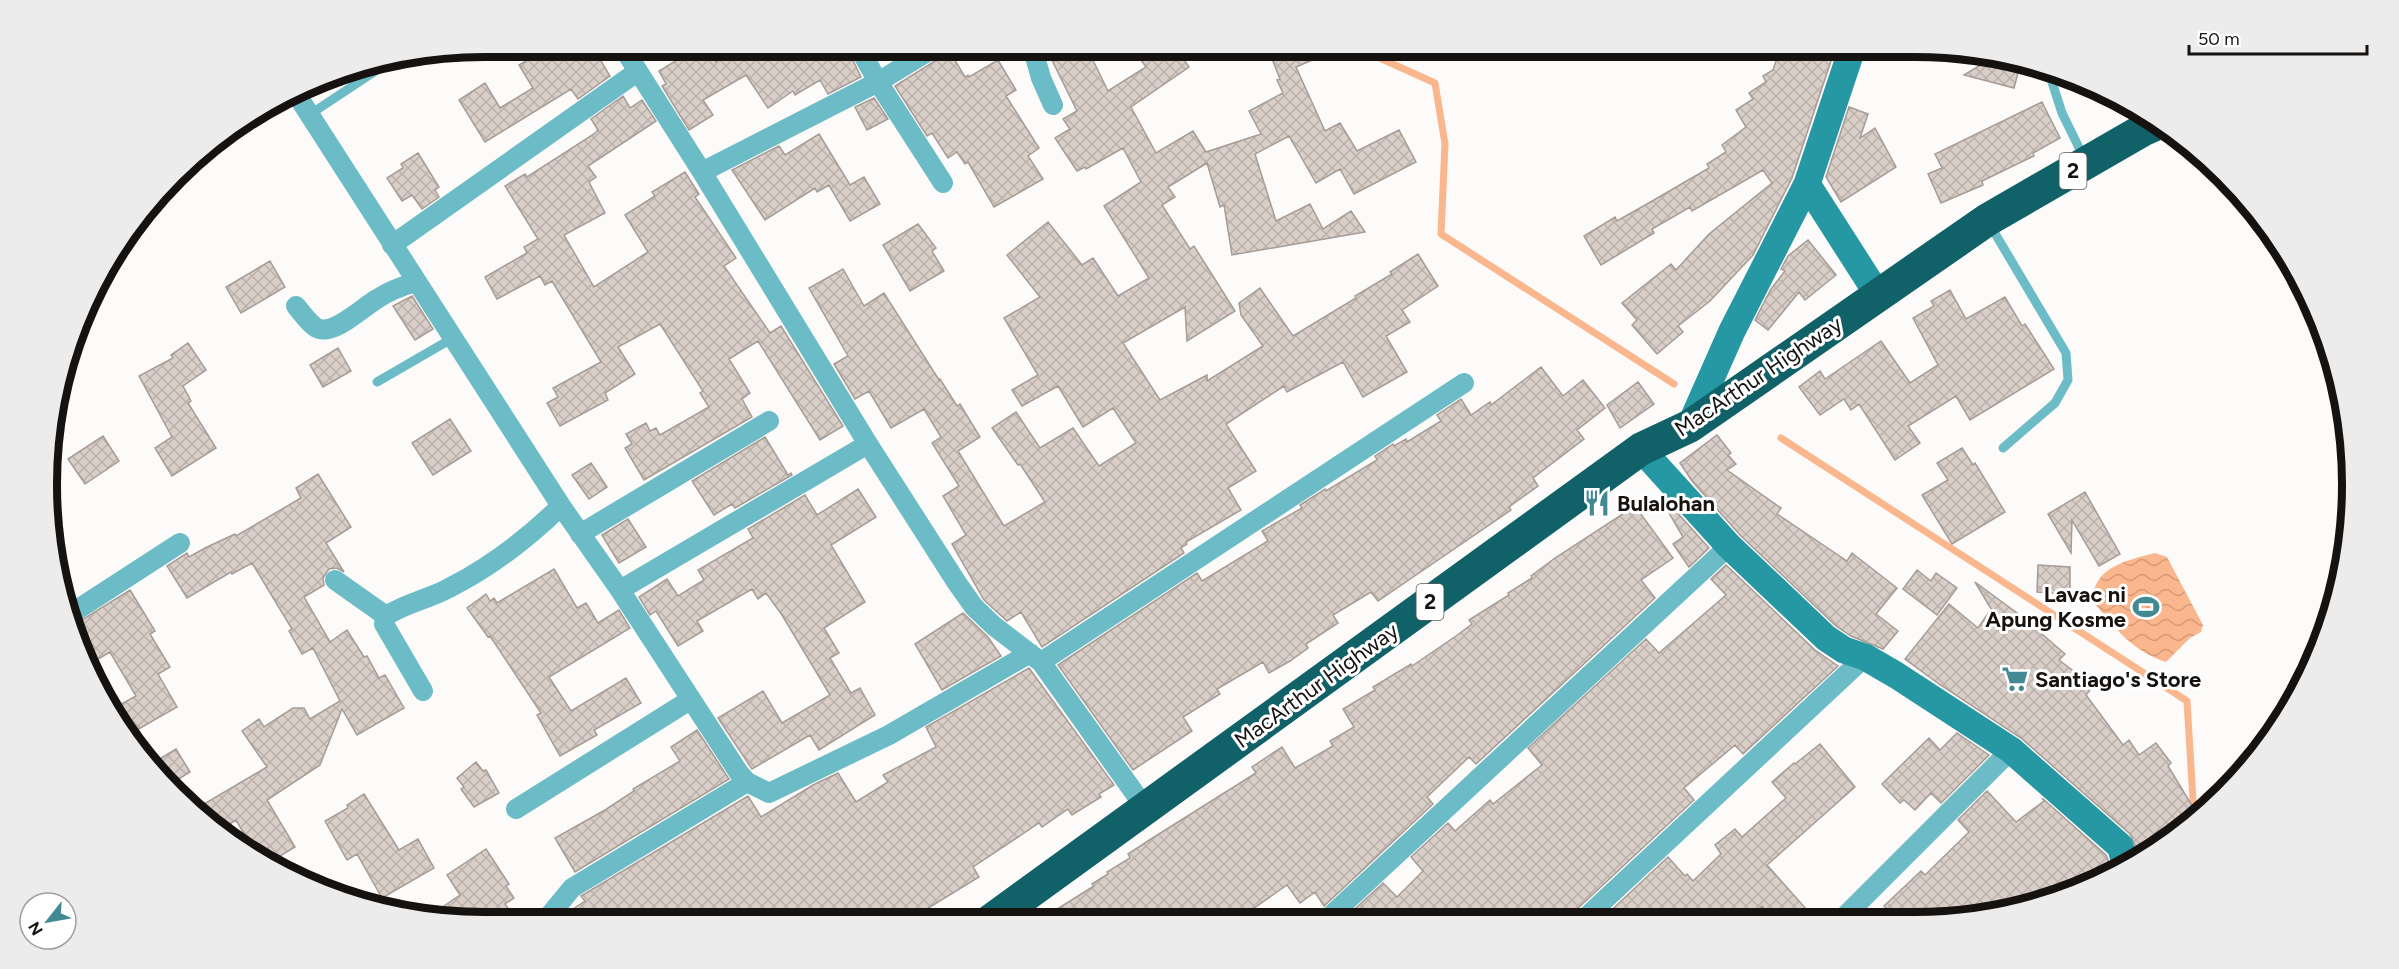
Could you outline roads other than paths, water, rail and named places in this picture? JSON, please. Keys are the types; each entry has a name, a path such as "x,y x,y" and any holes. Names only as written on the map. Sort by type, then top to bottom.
{"highway":[{"name":"MacArthur Highway","path":"1003,912 1641,449 1690,426 1987,220 2149,127"}],"street":[{"path":"628,57 702,172 868,444 974,607 994,626 1036,657 1146,809"},
{"path":"864,57 943,183"},
{"path":"702,172 878,82 919,57"},
{"path":"1035,57 1041,78 1053,105"},
{"path":"1690,426 1732,331 1807,184 1849,57"},
{"path":"392,245 637,72"},
{"path":"299,99 561,506 620,590 690,700 747,782 770,793 889,735 1036,657 1464,383"},
{"path":"1807,184 1878,295"},
{"path":"296,306 317,328 327,330 337,327 377,299 416,282"},
{"path":"580,534 769,421"},
{"path":"620,590 868,444"},
{"path":"1641,449 1729,546 1826,638 1844,650 1865,657 1896,675 2011,750 2120,846 2124,857"},
{"path":"423,691 384,624 386,616 395,610 449,588 530,536 561,506"},
{"path":"76,610 180,543"},
{"path":"1335,912 1729,546"},
{"path":"335,580 386,616"},
{"path":"1592,912 1865,657"},
{"path":"516,809 690,700"},
{"path":"1849,912 2011,750"},
{"path":"552,912 572,888 747,782"}],"lane":[{"path":"309,115 374,72"},
{"path":"2051,80 2062,113 2086,163"},
{"path":"1987,220 2066,353 2068,380 2055,403 2003,448"},
{"path":"376,382 453,338"}],"water":[{"name":"Lavac ni Apung Kosme","path":"2155,553 2167,557 2203,625 2201,632 2190,638 2166,662 2154,658 2134,645 2116,629 2093,601 2094,589 2098,580 2105,573 2123,562"}],"waterway":[{"path":"1377,57 1435,83 1445,144 1441,234 1674,384"},
{"path":"1781,438 2187,701 2193,808"}],"place":[{"name":"Bulalohan","path":"1597,503"},
{"name":"Lavac ni Apung Kosme","path":"2146,607"},
{"name":"Santiago's Store","path":"2015,679"}]}
